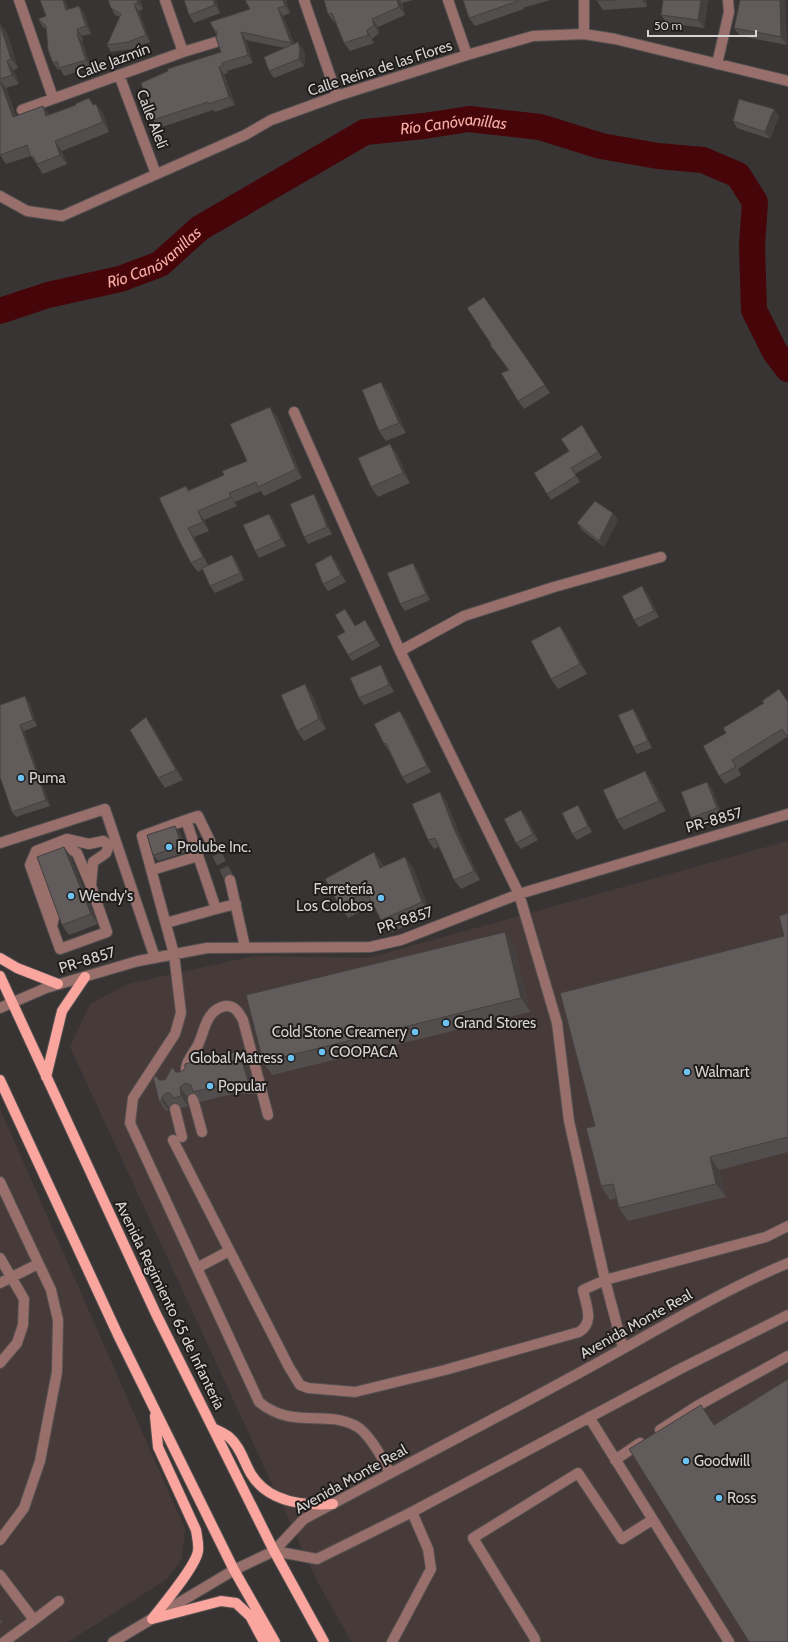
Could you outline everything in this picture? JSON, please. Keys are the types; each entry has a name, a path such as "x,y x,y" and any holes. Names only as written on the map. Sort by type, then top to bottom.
{"main road":[{"path":"0,958 17,968 58,984"},
{"name":"Avenida Regimiento 65 de Infantería","path":"0,976 156,1314 274,1551 324,1642"},
{"path":"46,1077 62,1011 85,977"},
{"path":"0,1080 118,1335 234,1570 275,1642"},
{"path":"152,1619 192,1567 198,1553 199,1542 196,1530 158,1447 154,1408"},
{"path":"213,1428 229,1437 237,1446 252,1475 261,1487 294,1502 315,1505 333,1504"},
{"path":"152,1619 221,1601 236,1603 250,1616 264,1642"}],"street":[{"path":"19,0 53,98"},
{"path":"165,0 183,52"},
{"path":"304,0 337,96"},
{"path":"448,0 467,55"},
{"path":"584,0 584,34"},
{"path":"717,64 729,12 728,0"},
{"name":"Calle Reina de las Flores","path":"0,196 27,211 62,216 245,135 271,120 337,96 533,36 584,34 788,81"},
{"name":"Calle Jazmín","path":"22,110 183,52 216,42"},
{"name":"Calle Alelí","path":"119,75 156,174"},
{"path":"294,412 400,651 519,894 557,1023 569,1121 605,1280 623,1348"},
{"path":"400,651 464,616 554,586 661,556"},
{"path":"0,843 105,809 112,844 155,958"},
{"name":"PR-8857","path":"0,1008 11,1002 58,984 138,961 207,948 370,947 401,940 519,894 788,814"},
{"path":"210,841 198,816 142,836 174,954 181,1013 175,1034 133,1098 130,1122 259,1402 270,1411 289,1417 334,1419 357,1427 377,1447 390,1473"},
{"path":"186,820 216,909"},
{"path":"52,926 55,913 37,866 40,858 69,848 77,853 91,886 106,932 60,949 30,866 36,851 67,839 89,844 103,841 112,844"},
{"path":"91,886 93,862 106,853 112,844"},
{"path":"152,870 198,856"},
{"path":"230,880 245,947"},
{"path":"166,923 236,904"},
{"path":"172,1074 186,1071 212,1012 222,1007 234,1007 243,1020 268,1115"},
{"path":"193,1099 202,1132"},
{"path":"175,1109 178,1139 229,1251 289,1367 300,1385 308,1388 355,1392 445,1370 579,1332 586,1328 588,1322 583,1290 605,1280 766,1237 788,1226"},
{"path":"0,1182 51,1290 58,1320 57,1372 40,1461 24,1508 0,1540"},
{"path":"197,1268 229,1251"},
{"path":"0,1258 24,1299 23,1326 17,1343 0,1363"},
{"name":"Avenida Monte Real","path":"274,1551 304,1519 591,1366 671,1320 766,1272 788,1263"},
{"path":"0,1282 38,1264"},
{"path":"114,1642 234,1570 274,1551 317,1559 412,1512 701,1358 788,1315"},
{"path":"615,1460 697,1406 788,1356"},
{"path":"589,1417 729,1642"},
{"path":"535,1642 535,1639 516,1606 473,1538 578,1473 622,1540 652,1520"},
{"path":"392,1642 431,1569 428,1549 412,1512"},
{"path":"0,1575 34,1620"},
{"path":"4,1642 59,1601"}],"shaded area":[{"path":"788,841 788,1642 352,1642 319,1585 70,1047 90,1004 128,984 254,956 368,958"},
{"path":"0,1109 185,1529 182,1558 167,1579 68,1642 0,1642"}],"building":[{"path":"40,0 63,0 66,10 79,6 86,26 77,29 77,34 86,60 59,68 57,61 53,63 48,50 46,26 38,19 46,16"},
{"path":"108,0 137,0 138,3 134,4 146,35 128,42 107,45 121,14 111,8"},
{"path":"184,0 213,0 215,5 189,15"},
{"path":"245,0 283,0 285,6 278,8 291,43 241,32 248,55 222,63 223,65 219,67 229,97 209,104 208,102 153,120 141,83 168,71 167,69 221,52 216,38 217,32 210,22 250,9"},
{"path":"324,0 397,0 399,7 372,19 374,25 367,30 368,35 344,43 332,13 328,14"},
{"path":"463,0 518,0 518,1 469,18"},
{"path":"663,0 701,0 698,20 661,15"},
{"path":"740,0 780,0 781,37 734,28"},
{"path":"0,24 11,59 7,61 12,75 0,79"},
{"path":"298,42 300,49 299,59 269,71 264,57"},
{"path":"0,81 13,117 43,106 46,116 76,105 75,104 89,98 93,105 96,104 103,122 55,141 60,155 37,164 33,156 31,157 27,145 0,155"},
{"path":"739,99 774,109 765,132 733,121"},
{"path":"484,297 545,385 518,401 501,373 509,370 490,345 491,344 467,308"},
{"path":"381,382 399,423 379,431 362,390"},
{"path":"270,407 296,469 258,487 256,482 229,493 231,497 198,511 203,522 188,528 203,557 191,563 159,498 186,486 188,491 224,475 222,471 247,461 230,424"},
{"path":"582,425 598,452 571,468 576,476 547,494 534,473 569,451 561,439"},
{"path":"390,444 403,473 371,487 358,458"},
{"path":"314,494 327,527 304,537 290,504"},
{"path":"595,501 613,513 599,541 577,523"},
{"path":"269,514 281,539 255,551 243,525"},
{"path":"232,555 240,573 210,586 202,568"},
{"path":"331,555 341,575 323,584 315,564"},
{"path":"413,563 426,594 400,604 387,573"},
{"path":"642,586 654,611 634,620 622,596"},
{"path":"345,609 355,626 365,620 376,640 348,655 337,636 345,632 335,615"},
{"path":"560,626 580,664 551,679 531,641"},
{"path":"381,665 389,685 359,698 350,678"},
{"path":"305,684 319,719 297,731 281,695"},
{"path":"779,689 788,702 788,735 787,736 782,729 732,760 736,767 719,776 703,746 726,733 723,728 764,703 762,701"},
{"path":"25,696 33,720 20,725 46,800 12,812 0,777 0,705"},
{"path":"633,709 648,741 633,747 618,715"},
{"path":"400,711 427,766 402,777 386,743 384,744 374,724"},
{"path":"146,717 176,770 158,778 130,730"},
{"path":"645,771 659,801 617,820 603,790"},
{"path":"707,782 717,808 691,818 681,792"},
{"path":"440,792 454,829 474,871 454,880 435,838 428,840 412,804"},
{"path":"578,805 588,826 572,834 562,813"},
{"path":"521,810 533,834 516,843 504,819"},
{"path":"175,826 182,846 153,855 147,835"},
{"name":"Wendy's","path":"64,847 91,914 62,925 37,857"},
{"name":"Ferretería Los Colobos","path":"374,852 380,868 405,857 422,902 381,920 366,891 339,905 325,879"},
{"name":"Walmart","path":"788,913 788,1137 710,1157 716,1184 619,1208 613,1184 601,1186 586,1128 595,1126 560,993 784,936 779,916"},
{"path":"505,932 521,998 263,1062 246,995"},
{"path":"239,1051 249,1084 235,1084 233,1082 193,1092 191,1085 185,1083 180,1087 181,1096 174,1098 170,1093 166,1093 162,1097 162,1101 159,1101 153,1077 156,1076 159,1080 165,1080 172,1067 176,1072 180,1072 185,1069 185,1064"},
{"path":"788,1379 788,1642 749,1642 629,1449 701,1405 714,1425"}],"waterway":[{"name":"Río Canóvanillas","path":"0,311 48,295 120,279 160,264 200,228 365,132 424,126 469,119 540,127 601,146 658,156 703,160 738,175 755,202 752,246 754,310 775,352 788,369"}],"tunnel":[{"path":"210,841 230,880"}],"place":[{"name":"Puma","path":"21,778"},
{"name":"Prolube Inc.","path":"169,847"},
{"name":"Wendy's","path":"71,896"},
{"name":"Ferretería Los Colobos","path":"381,898"},
{"name":"Grand Stores","path":"446,1023"},
{"name":"Cold Stone Creamery","path":"415,1032"},
{"name":"COOPACA","path":"322,1052"},
{"name":"Global Matress","path":"291,1058"},
{"name":"Walmart","path":"687,1072"},
{"name":"Popular","path":"210,1086"},
{"name":"Goodwill","path":"686,1461"},
{"name":"Ross","path":"719,1498"}]}
